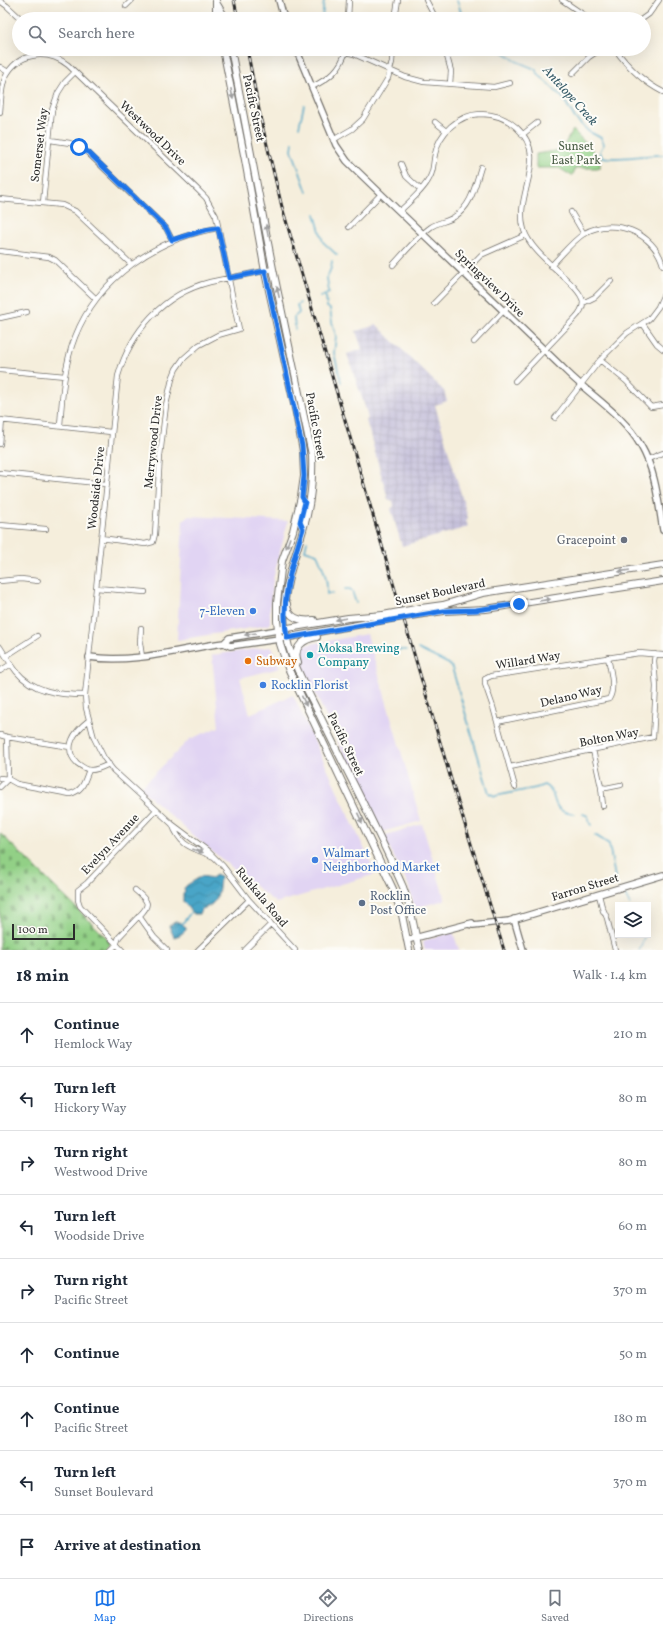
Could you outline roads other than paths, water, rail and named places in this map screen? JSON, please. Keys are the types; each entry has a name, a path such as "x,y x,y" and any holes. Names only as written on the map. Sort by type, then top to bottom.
{"main road":[{"path":"216,2 222,12"},
{"name":"Pacific Street","path":"224,56 265,271 296,413 304,463 302,497 293,531 282,561 276,603 279,639 288,668 394,889 402,915 409,950"},
{"path":"226,56 229,59 232,72 235,74"},
{"name":"Pacific Street","path":"231,56 242,103 273,269 303,411 312,463 313,479 311,495 303,529 290,572 286,594 284,612 285,629 292,657 403,887 417,937 419,950"},
{"path":"237,121 240,119 240,107 242,103"},
{"path":"255,172 253,176 253,186 250,189 255,193 258,204 262,207"},
{"path":"296,413 303,411"},
{"path":"304,463 312,463"},
{"path":"302,497 305,502 300,522 303,529"},
{"name":"Sunset Boulevard","path":"278,630 328,622 384,617 422,611 483,593 663,565"},
{"name":"Sunset Boulevard","path":"422,611 486,609 663,581"},
{"path":"286,594 289,612 297,619 328,622"},
{"name":"Sunset Boulevard","path":"279,639 328,631 384,617"},
{"path":"306,686 306,679 297,660 296,651 302,642 321,636 328,631"},
{"path":"320,737 327,740 336,758 342,762"}],"street":[{"path":"126,6 132,0"},
{"path":"279,0 282,12"},
{"path":"348,12 349,0"},
{"path":"396,12 398,0"},
{"path":"426,0 432,12"},
{"path":"562,0 580,12"},
{"path":"650,12 659,0"},
{"path":"0,1 13,12"},
{"name":"Westwood Drive","path":"8,72 20,60 27,56"},
{"name":"Westwood Drive","path":"51,56 62,61 75,72 206,198 216,216 239,329"},
{"name":"Springview Drive","path":"299,56 334,140 347,161 581,385 620,417 637,439 648,459 654,477 662,516 663,530"},
{"path":"312,87 334,73 344,56"},
{"path":"358,56 418,81 494,87 510,83"},
{"path":"334,140 352,129 363,119 388,78 392,56"},
{"path":"447,56 450,71 450,84"},
{"path":"572,74 590,56"},
{"path":"620,56 632,71 663,92"},
{"path":"0,67 8,72 3,86 0,112"},
{"name":"Somerset Way","path":"42,203 51,121 55,101 65,82 75,72"},
{"path":"400,211 421,190 432,173 437,148 446,132 452,125 466,117 480,114 502,118 513,125 522,135 529,148 531,162 521,210 521,218 526,235 533,248 578,292 583,303 579,313 515,381"},
{"path":"435,122 446,132"},
{"path":"522,135 537,123"},
{"path":"50,140 70,143 88,152 166,228 172,240"},
{"path":"401,164 406,176 421,190"},
{"path":"393,265 423,234 436,224 454,217 463,209 471,199 481,167"},
{"path":"349,227 381,194"},
{"path":"0,199 62,205 75,211 131,264"},
{"path":"571,212 584,234"},
{"path":"551,266 584,234 607,226 630,230 650,243 659,254 663,265"},
{"path":"60,426 65,376 75,337 81,323 96,299 131,264 172,240 205,230 218,228"},
{"path":"434,303 481,256 526,235"},
{"path":"0,251 49,257 55,260 96,299"},
{"name":"Woodside Drive","path":"156,810 108,764 94,738 88,721 85,695 116,388 120,370 129,345 142,327 157,311 178,295 198,286 273,269"},
{"path":"583,303 592,300 611,281"},
{"path":"555,418 600,360 627,333 643,324 654,314 663,296"},
{"path":"474,342 513,301"},
{"path":"0,318 27,312"},
{"path":"643,324 657,344 663,349"},
{"name":"Merrywood Drive","path":"100,538 145,544 153,542 155,534 160,456 166,405 176,369 183,359 199,345 218,335 239,329"},
{"path":"600,360 644,398 651,407 663,405"},
{"path":"0,370 65,376"},
{"path":"0,444 1,420 111,432"},
{"path":"648,459 663,453"},
{"path":"0,473 106,484"},
{"path":"0,525 46,530"},
{"path":"0,581 21,579 38,581"},
{"path":"96,588 145,592"},
{"path":"141,628 140,643 142,657"},
{"name":"Sunset Boulevard","path":"224,643 228,638 278,630"},
{"path":"6,656 37,636"},
{"name":"Sunset Boulevard","path":"89,657 119,660 224,643 230,646 279,639"},
{"path":"0,647 22,677 37,687 54,693 85,695"},
{"name":"Willard Way","path":"515,787 485,684 486,678 639,652 663,655"},
{"name":"Bolton Way","path":"510,767 653,737 656,687 654,661 655,654"},
{"name":"Delano Way","path":"497,722 609,699 611,696 612,681 608,657"},
{"path":"0,671 11,664"},
{"path":"88,721 75,733 71,740 70,747 74,759 80,766 89,770 98,769 108,764"},
{"path":"0,735 70,747"},
{"path":"0,787 8,779 7,737"},
{"path":"593,750 601,787 603,806"},
{"path":"0,778 8,779 16,784 70,794 76,792 86,780 89,770"},
{"path":"601,787 606,788 621,785"},
{"name":"Ruhkala Road","path":"156,810 214,856 249,900 295,950"},
{"name":"Evelyn Avenue","path":"116,945 80,906 78,900 78,890 87,883 156,810"},
{"name":"Ruhkala Road","path":"172,824 177,835 186,845 214,856"},
{"name":"Farron Street","path":"407,940 472,922 514,919 599,895 663,874"},
{"path":"111,950 116,945 119,937 145,910 147,903 146,900 135,890"},
{"path":"599,895 604,919 607,922 615,950"},
{"path":"198,950 249,900"},
{"path":"139,916 154,937 167,950"},
{"path":"514,919 523,950"},
{"path":"245,950 270,924"},
{"path":"116,945 122,950"}],"water":[{"path":"216,875 220,877 217,897 211,904 202,909 199,914 194,914 183,902 183,894 185,892 184,888 202,876 212,878"},
{"path":"175,922 179,922 186,927 186,930 180,935 174,937 169,926"}],"waterway":[{"path":"323,12 324,0"},
{"name":"Antelope Creek","path":"457,0 461,12"},
{"name":"Antelope Creek","path":"509,56 516,61 535,69 540,76 563,98 575,118 588,131 601,138 604,144 600,151 602,157 625,158 647,155 663,155"},
{"path":"299,127 304,105"},
{"path":"293,142 292,150 307,192"},
{"path":"315,214 323,242 337,255"},
{"path":"320,297 329,292 327,278 332,261"},
{"path":"323,295 326,297 327,307 330,309 336,336 334,353 341,382"},
{"path":"295,329 294,317 299,313 297,305 300,303"},
{"path":"307,541 305,550 317,554 325,573 327,594 333,593"},
{"path":"345,589 350,589 352,591 356,603"},
{"path":"376,649 407,650"},
{"path":"418,649 449,664 452,668 489,793 495,796 544,785 549,788 560,810 566,813 575,814"},
{"path":"583,814 588,816 588,820 591,825"},
{"path":"595,835 609,844 616,883"},
{"path":"624,893 628,902"},
{"path":"182,924 191,912"},
{"path":"639,950 644,938"}],"railway":[{"path":"234,0 237,12"},
{"path":"248,56 261,120 282,207 453,786 504,950"}],"place":[{"name":"Gracepoint","path":"624,540"},
{"name":"7-Eleven","path":"253,611"},
{"name":"Moksa Brewing Company","path":"310,655"},
{"name":"Subway","path":"248,661"},
{"name":"Rocklin Florist","path":"263,685"},
{"name":"Walmart Neighborhood Market","path":"315,860"},
{"name":"Rocklin Post Office","path":"362,903"}],"park label":[{"name":"Sunset East Park","path":"576,153"}]}
